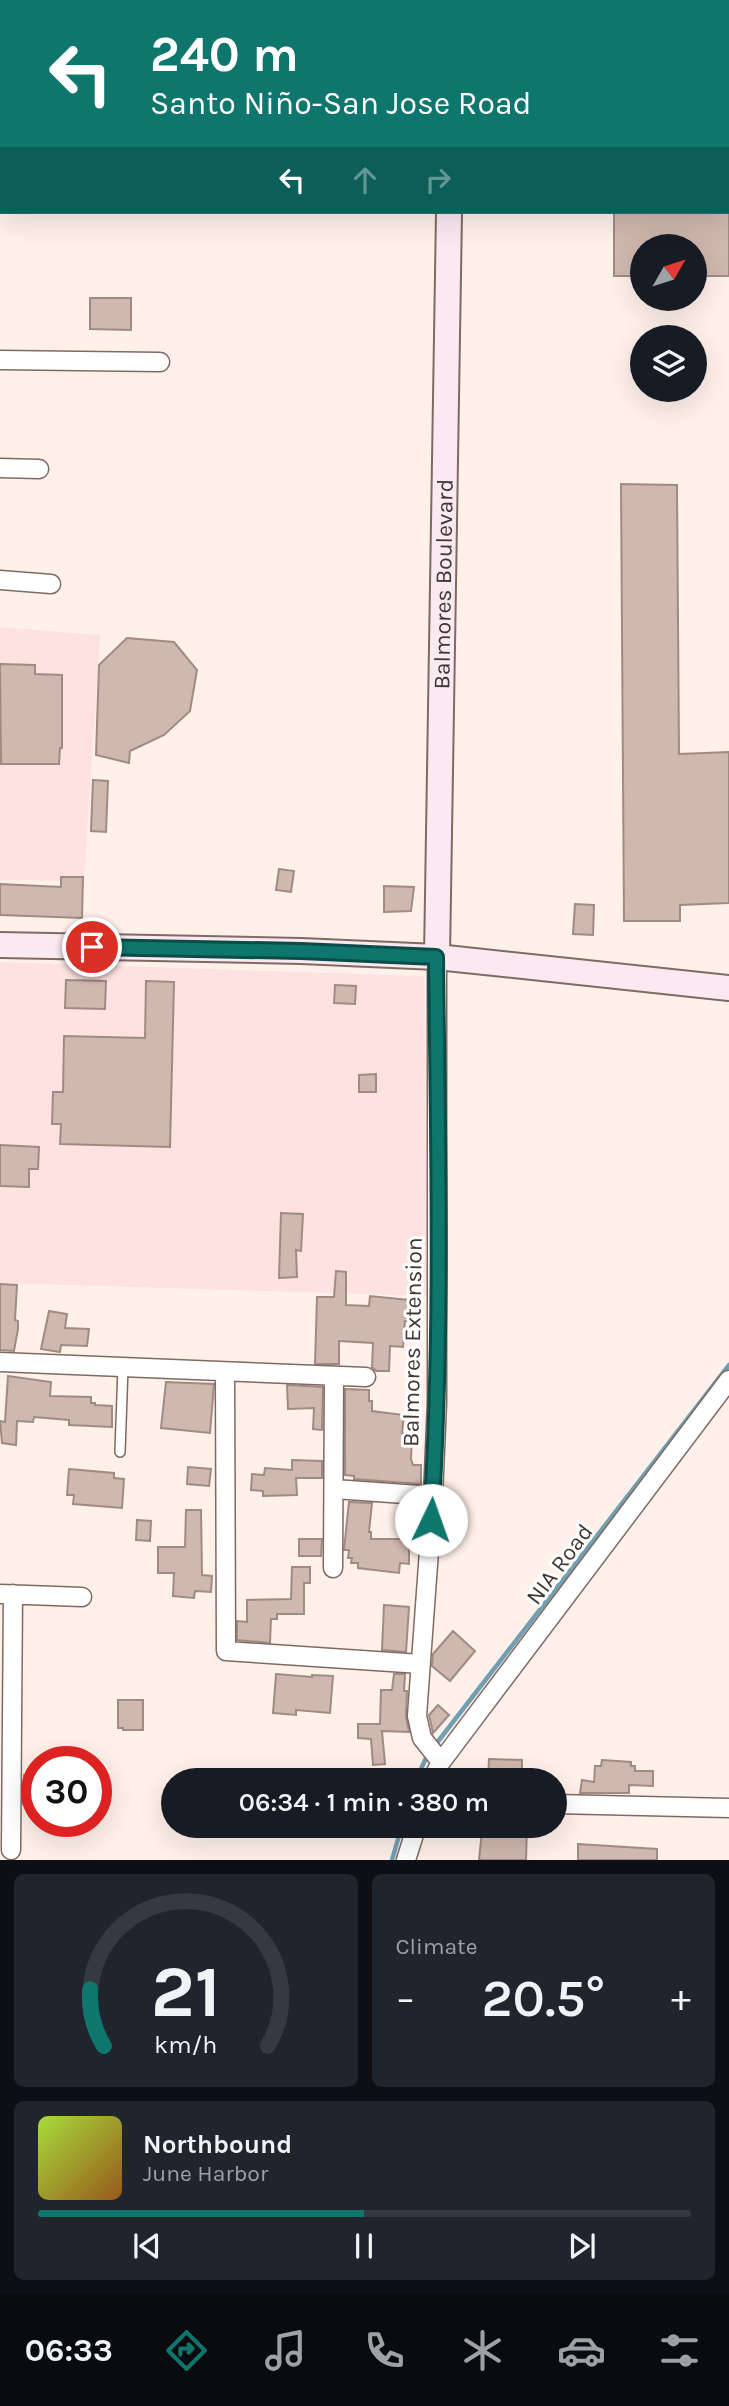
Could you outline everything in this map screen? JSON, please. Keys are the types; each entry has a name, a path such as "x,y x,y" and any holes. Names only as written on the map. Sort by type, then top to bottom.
{"main road":[{"name":"Balmores Boulevard","path":"436,957 449,214"},
{"path":"0,945 301,951 436,957 729,988"}],"street":[{"path":"0,360 160,362"},
{"path":"0,468 39,469"},
{"path":"0,580 51,584"},
{"name":"Balmores Extension","path":"436,957 438,1297 433,1496 418,1727 422,1738 440,1762"},
{"path":"0,1362 366,1377"},
{"path":"225,1372 226,1651 421,1664"},
{"path":"333,1568 334,1376"},
{"name":"NIA Road","path":"437,1768 729,1380"},
{"path":"334,1489 433,1496"},
{"path":"11,1850 6,1594 82,1597"},
{"path":"567,1804 729,1808"},
{"path":"406,1860 413,1838"}],"lane":[{"path":"120,1452 123,1367"}],"shaded area":[{"path":"0,627 100,635 84,881 0,880"},
{"path":"0,962 424,976 428,1296 0,1283"}],"building":[{"path":"614,214 729,214 729,276 707,276 707,234 630,234 630,276 614,276"},
{"path":"90,298 131,298 131,330 90,329"},
{"path":"621,484 677,485 679,754 729,752 729,903 680,905 680,921 624,921"},
{"path":"127,638 174,642 197,670 190,711 164,735 130,751 129,763 96,755 99,665"},
{"path":"0,664 35,665 35,674 62,675 62,748 59,764 1,764"},
{"path":"93,780 108,781 106,832 91,831"},
{"path":"279,869 294,871 291,892 276,890"},
{"path":"61,877 83,877 82,918 0,915 0,884 61,887"},
{"path":"384,886 414,887 411,911 384,912"},
{"path":"575,904 594,905 593,935 573,934"},
{"path":"66,980 106,981 105,1009 65,1008"},
{"path":"146,981 174,982 170,1147 60,1144 61,1124 52,1124 53,1092 63,1092 64,1036 145,1038"},
{"path":"335,985 356,986 355,1004 334,1003"},
{"path":"376,1074 376,1092 359,1092 359,1075"},
{"path":"0,1145 39,1147 38,1169 29,1169 29,1187 0,1186"},
{"path":"281,1213 303,1214 301,1251 296,1250 297,1277 279,1278"},
{"path":"336,1271 346,1272 346,1305 369,1306 370,1296 409,1300 409,1321 405,1321 403,1347 390,1346 389,1371 376,1371 372,1367 373,1343 339,1341 339,1364 315,1364 317,1297 334,1297"},
{"path":"0,1284 17,1285 15,1320 18,1321 18,1329 14,1351 0,1350"},
{"path":"49,1311 67,1314 65,1328 89,1329 87,1346 61,1345 60,1352 41,1349"},
{"path":"8,1376 51,1382 50,1396 91,1397 91,1403 95,1405 112,1406 112,1427 69,1425 69,1420 34,1417 33,1422 17,1421 16,1445 2,1443 0,1421 5,1422"},
{"path":"166,1382 214,1384 210,1433 161,1428"},
{"path":"287,1385 323,1387 322,1430 313,1429 314,1408 288,1409"},
{"path":"345,1389 369,1390 372,1411 404,1415 402,1433 412,1434 411,1459 413,1465 421,1465 421,1484 354,1479 354,1476 345,1475"},
{"path":"292,1460 322,1461 322,1478 296,1478 297,1495 263,1496 263,1491 251,1490 252,1474 264,1475 265,1468 292,1470"},
{"path":"188,1467 211,1469 209,1486 187,1484"},
{"path":"69,1469 114,1473 114,1478 124,1479 122,1508 73,1504 74,1495 67,1495"},
{"path":"349,1502 372,1503 369,1532 371,1539 409,1539 409,1564 400,1563 399,1573 358,1568 358,1563 351,1563 352,1558 348,1558 349,1550 344,1550"},
{"path":"186,1510 201,1510 202,1575 212,1576 211,1592 195,1591 194,1598 173,1596 174,1573 158,1573 158,1547 185,1547"},
{"path":"137,1520 151,1521 150,1541 136,1540"},
{"path":"299,1539 322,1539 321,1556 299,1556"},
{"path":"292,1567 310,1567 310,1583 304,1583 304,1614 277,1614 277,1619 271,1619 270,1643 237,1640 237,1621 247,1622 247,1600 291,1599"},
{"path":"384,1605 409,1607 406,1652 382,1650"},
{"path":"453,1631 475,1651 450,1681 432,1666 433,1654"},
{"path":"276,1674 333,1676 330,1713 296,1710 296,1715 273,1713"},
{"path":"394,1674 405,1674 404,1691 407,1691 406,1716 409,1732 382,1731 385,1764 373,1765 371,1739 358,1738 358,1724 380,1724 381,1690 392,1690"},
{"path":"118,1700 143,1700 143,1730 118,1728"},
{"path":"438,1705 449,1715 433,1733 429,1715"},
{"path":"489,1759 522,1760 522,1768 489,1768"},
{"path":"602,1760 631,1762 635,1771 653,1771 653,1786 629,1785 629,1793 580,1793 582,1780 594,1782 595,1766 601,1766"},
{"path":"481,1838 527,1838 526,1860 479,1860"},
{"path":"578,1844 657,1849 657,1860 578,1860"}],"waterway":[{"path":"436,1744 729,1365"},
{"path":"421,1768 426,1758"},
{"path":"392,1860 398,1838"}],"route":[{"path":"92,947 436,957 438,1297 437,1402 431,1520"}]}
